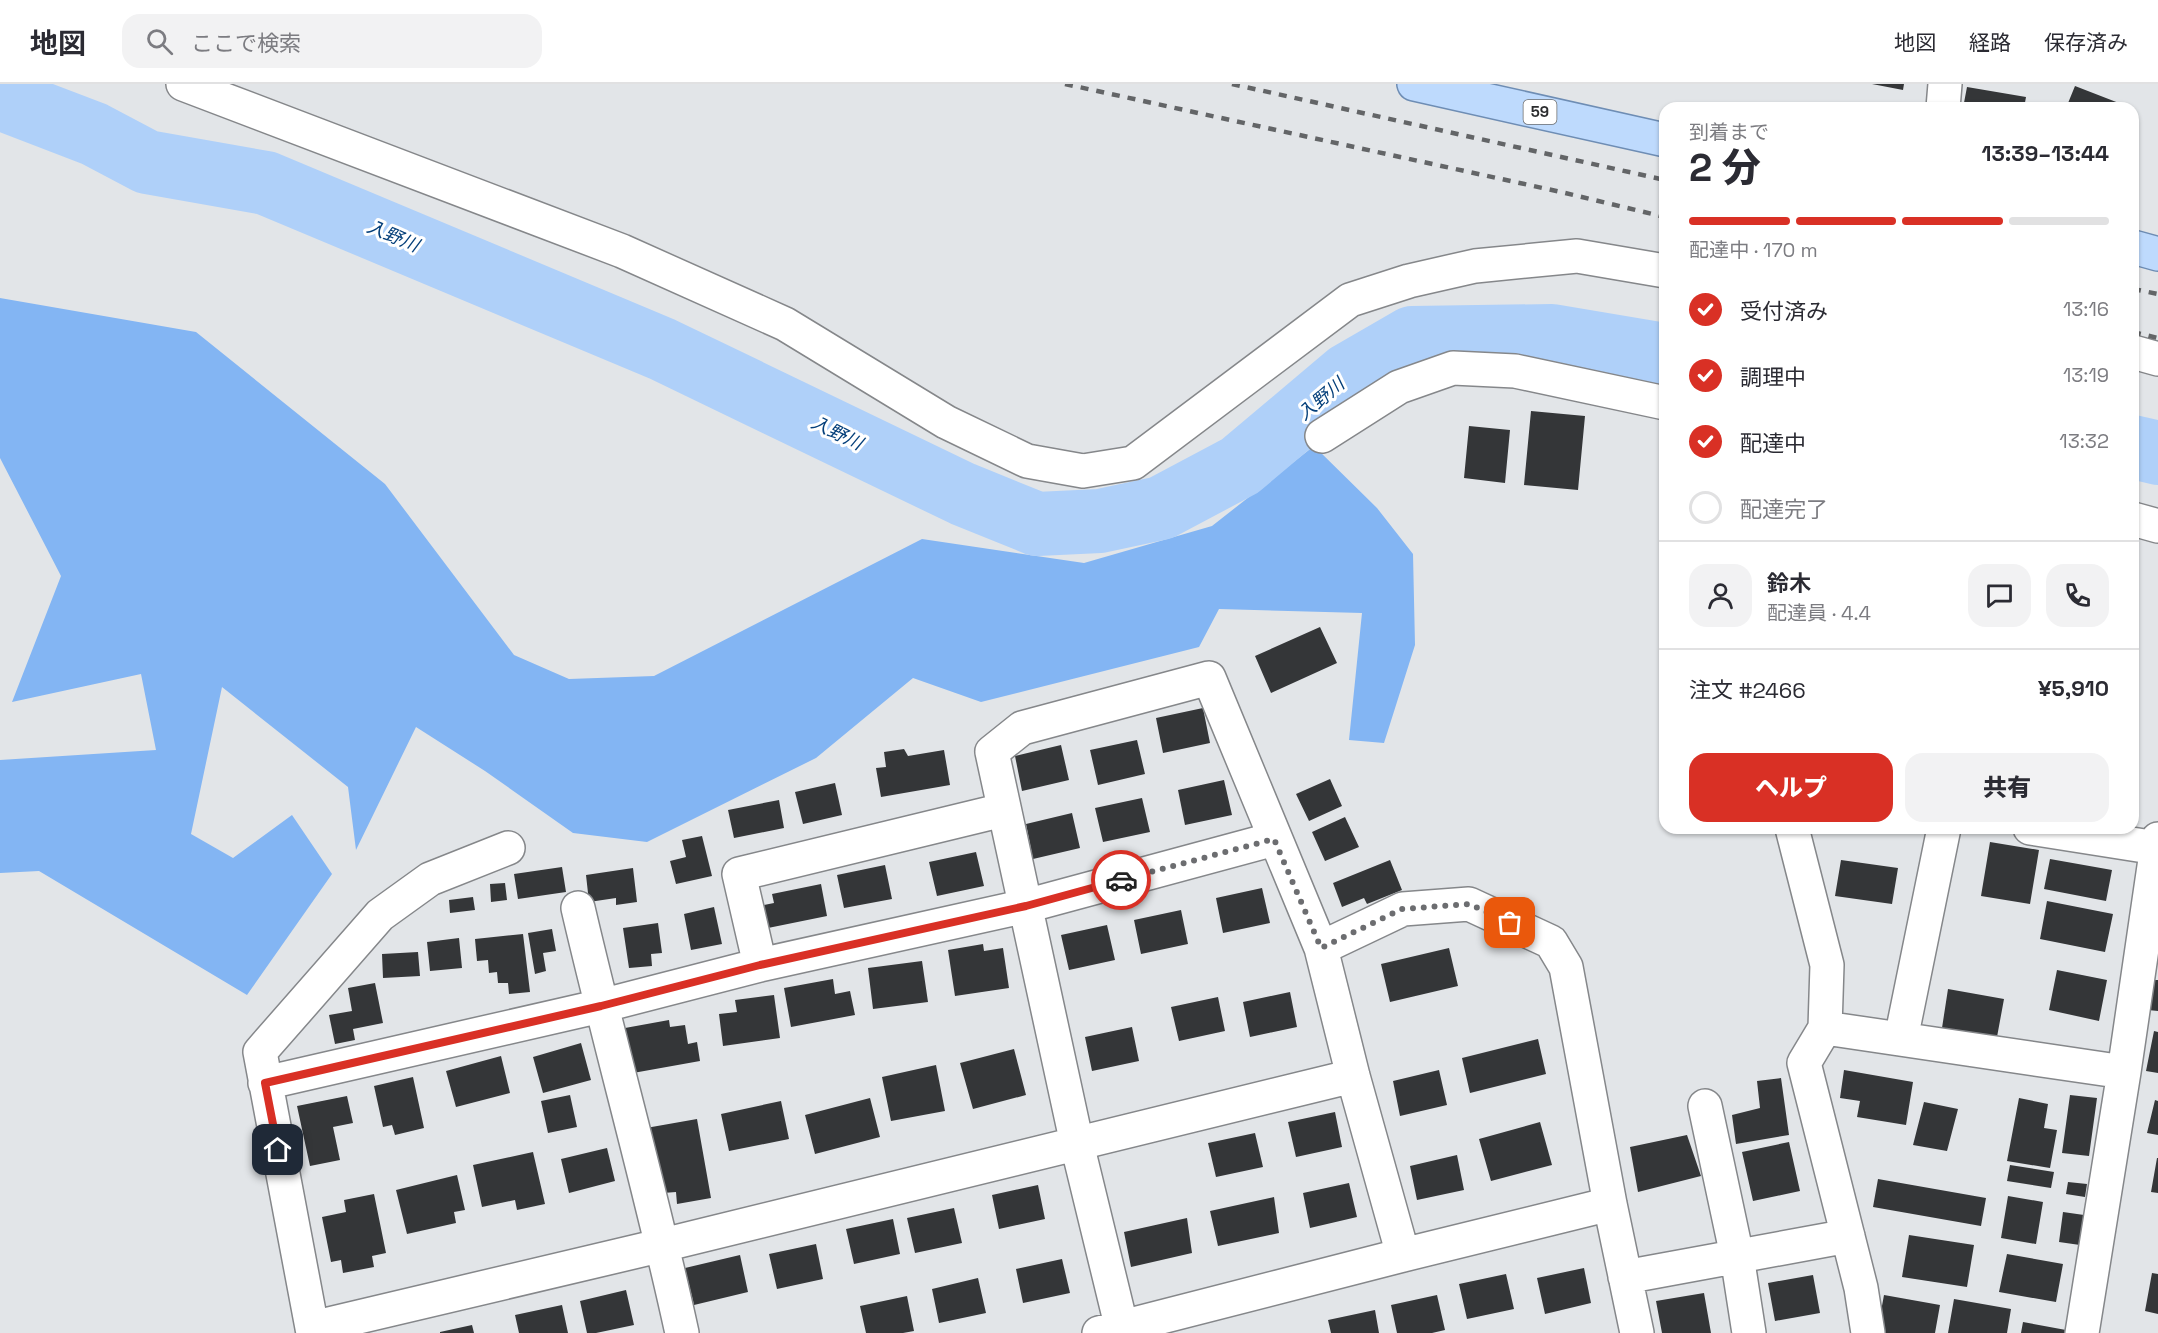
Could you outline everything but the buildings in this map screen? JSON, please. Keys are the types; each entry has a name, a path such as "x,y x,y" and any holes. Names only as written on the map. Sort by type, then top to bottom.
{"main road":[{"name":"59","path":"1414,84 1659,139"},
{"path":"2139,249 2158,254"}],"street":[{"path":"183,84 622,251 785,324 946,422 1027,461 1083,471 1133,463 1350,300 1409,281 1475,266 1577,256 1659,270"},
{"path":"1944,102 1945,84"},
{"path":"2139,354 2158,359"},
{"path":"1322,436 1400,387 1453,368 1515,370 1659,402"},
{"path":"2139,521 2158,526"},
{"path":"1403,1254 1353,1076 1321,948 1209,678 1022,728 992,752 1115,1331 1403,1254 1610,1204"},
{"path":"760,965 739,874 1003,810"},
{"path":"1794,834 1827,964 1825,1028 1804,1063 1861,1288 1868,1333"},
{"path":"1901,1039 1943,834"},
{"path":"2081,834 2157,843 2124,1072 2082,1333"},
{"path":"265,1083 601,1006 760,965 1026,906 1274,839"},
{"path":"508,848 430,879 380,915 260,1052 313,1331 1353,1076"},
{"path":"1321,948 1402,909 1469,904 1551,942 1566,967 1610,1204 1637,1333"},
{"path":"578,908 663,1245 682,1333"},
{"path":"1825,1028 2124,1072"},
{"path":"1705,1106 1737,1256 1749,1333"},
{"path":"1625,1277 1848,1236"}],"shaded area":[{"path":"0,298 196,332 385,484 514,655 569,679 654,676 922,539 1084,563 1212,526 1314,446 1377,508 1413,554 1415,645 1384,743 1349,740 1362,613 1219,609 1199,647 981,702 913,678 816,758 647,842 573,833 485,771 416,727 356,850 348,787 222,687 191,834 233,858 292,815 332,874 247,995 39,871 0,873 0,760 156,750 141,674 12,702 61,576 0,458"}],"waterway":[{"name":"入野川","path":"0,98 94,134 147,162 266,183 662,349 963,494 1037,524 1100,521 1161,508 1240,466 1348,375 1412,338 1552,336 1659,354"},
{"name":"入野川","path":"2139,448 2158,453"}],"railway":[{"path":"1065,84 1561,192 1659,216"},
{"path":"1232,84 1659,179"},
{"path":"2139,290 2158,294"},
{"path":"2139,333 2158,338"}],"way so far":[{"path":"1121,880 1274,839 1321,948 1402,909 1469,904 1510,923"}],"route":[{"path":"278,1150 265,1083 601,1006 760,965 1026,906 1121,880"}]}
